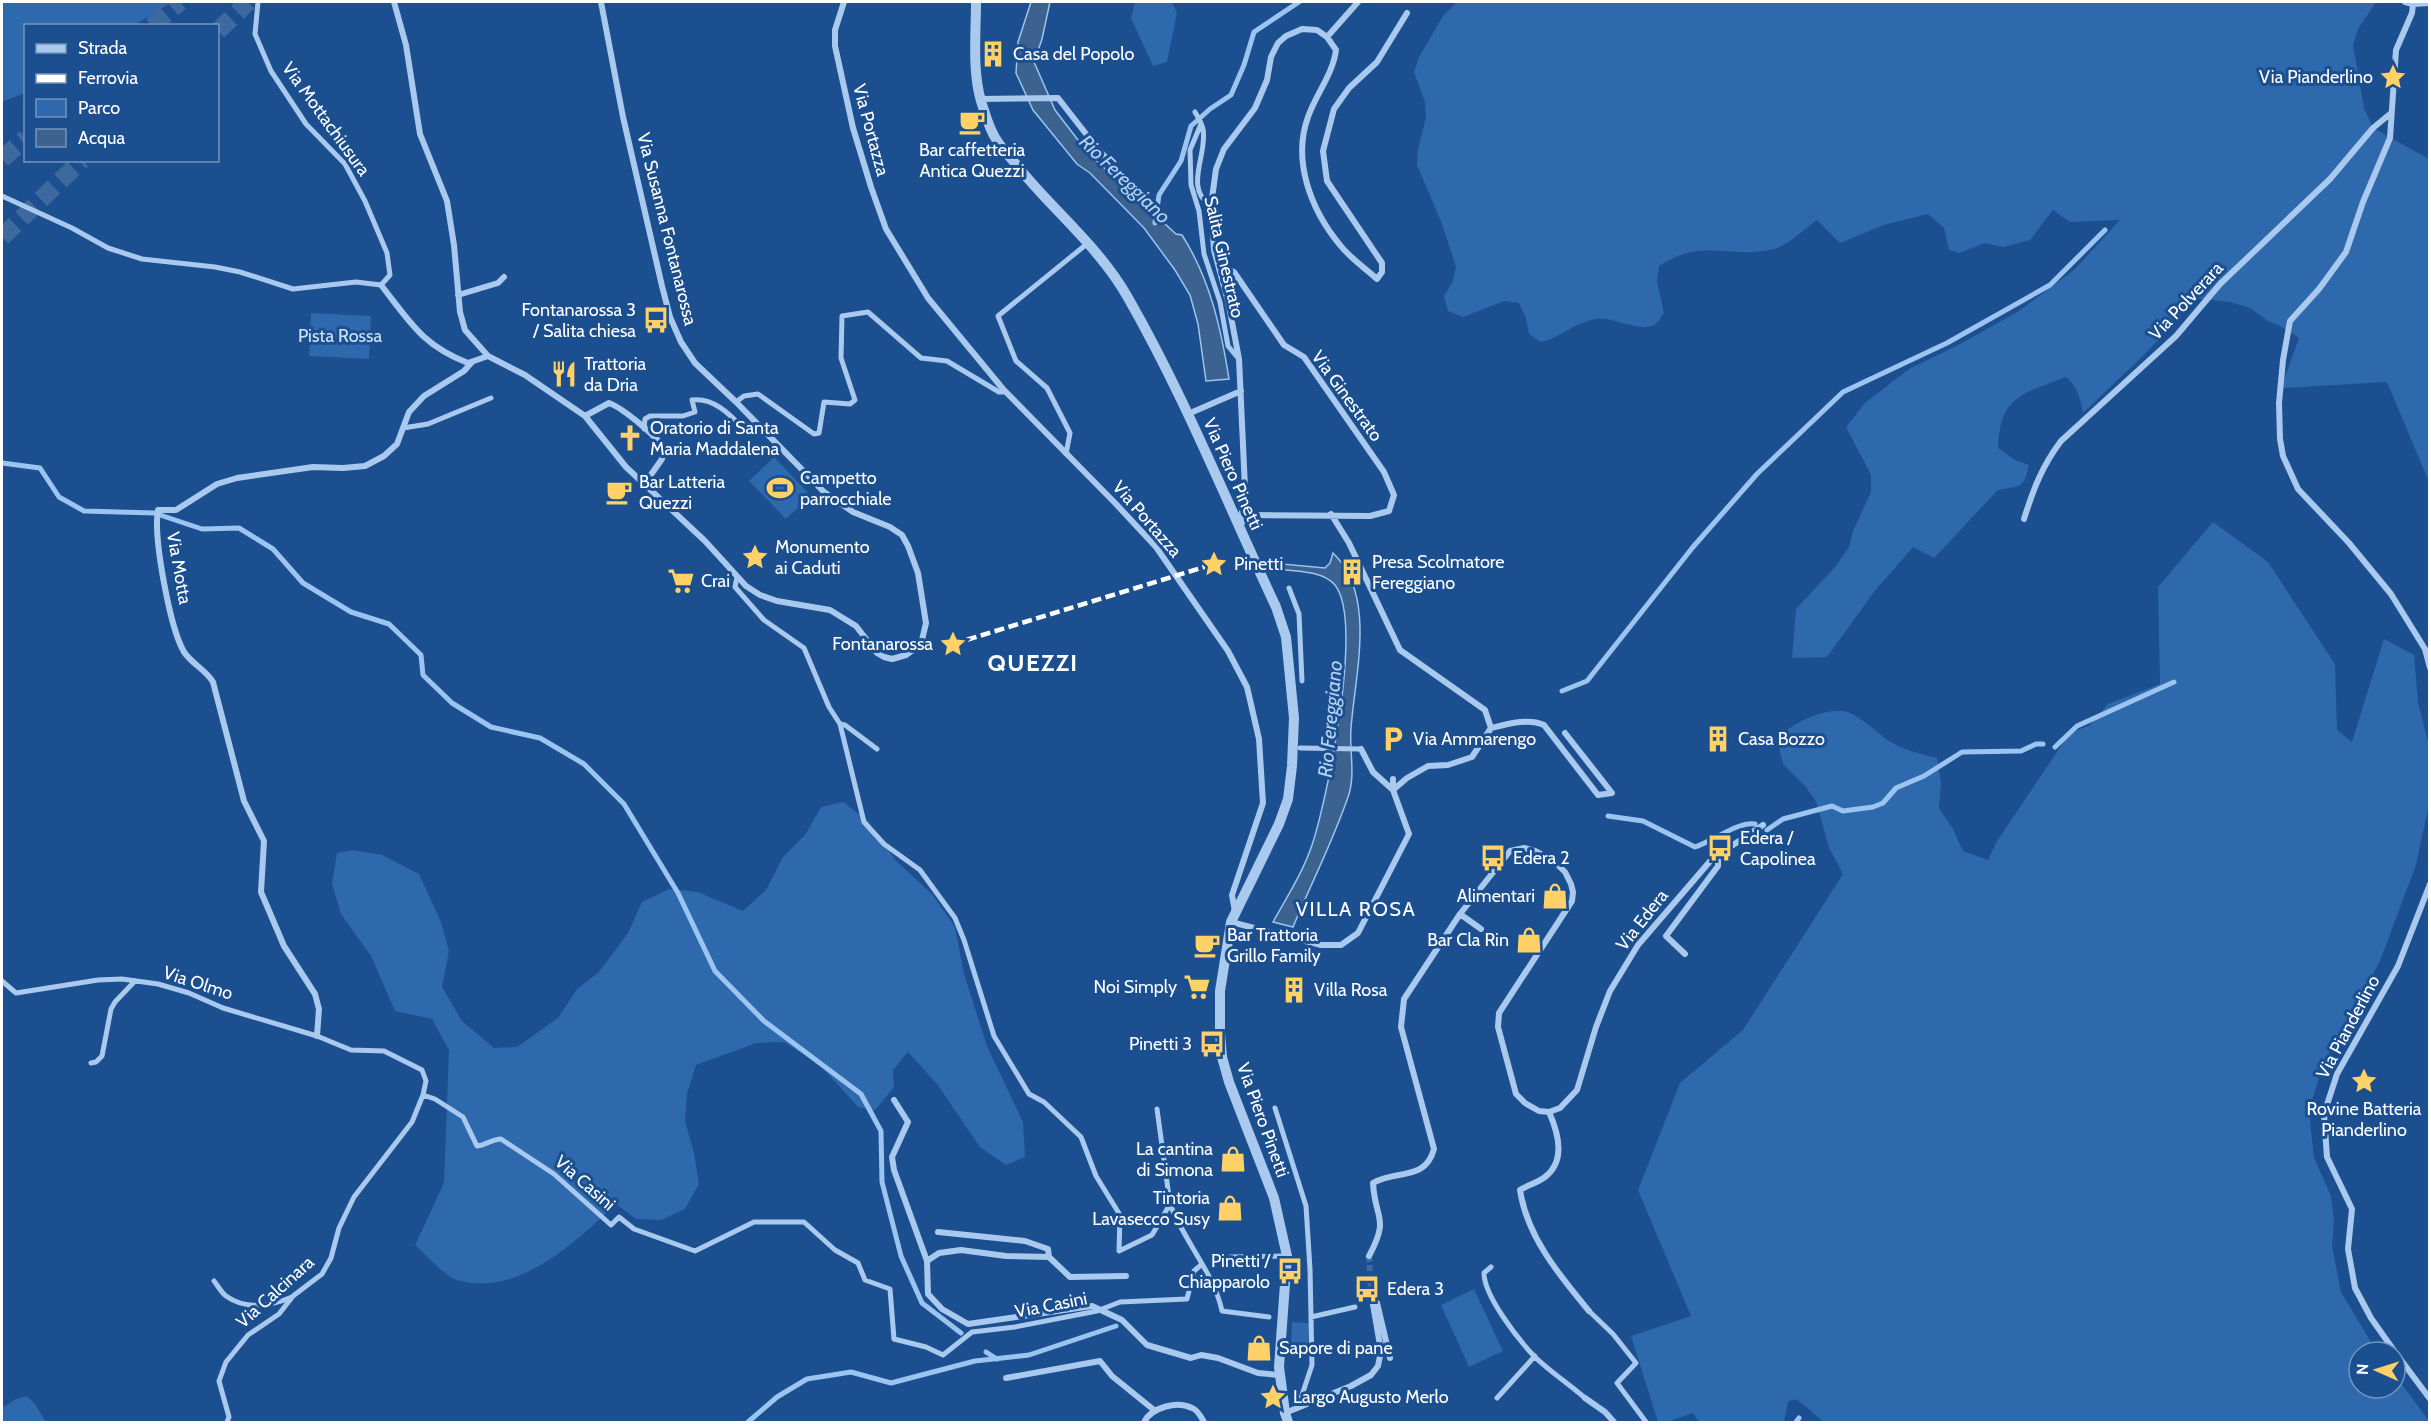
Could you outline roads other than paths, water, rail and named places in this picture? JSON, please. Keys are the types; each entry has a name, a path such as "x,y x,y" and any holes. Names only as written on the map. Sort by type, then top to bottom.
{"street":[{"name":"Via Mottachiusura","path":"258,2 255,34 271,71 306,124 345,164 365,201 387,253 390,275 381,285"},
{"path":"394,2 406,45 420,134 447,201 454,245 458,295 465,330 488,356 525,375 585,416 626,467 705,541 736,577 735,587 739,594 764,620 804,648 829,707 840,724 864,822 884,844 920,870 955,918 994,1036 1029,1094 1044,1102 1081,1137 1096,1176 1120,1215 1119,1251 1152,1235 1170,1204"},
{"name":"Via Susanna Fontanarossa","path":"601,2 623,117 670,317 681,342 695,363 824,492 839,504 890,527 902,535 918,573 926,623 922,640 906,655 892,659 884,657 877,653 856,626 830,609 777,601 760,595 736,577"},
{"name":"Via Portazza","path":"844,2 835,30 835,46 853,128 886,230 928,298 1005,392 1156,547 1228,651 1247,687 1259,739 1263,803 1232,895 1233,917"},
{"name":"Via Piero Pinetti","path":"976,2 976,58 981,99 995,139 1036,189 1088,243 1126,294 1155,346 1188,414 1276,607 1286,637 1294,718 1294,747 1288,799 1271,844 1233,917 1220,991 1222,1057 1229,1082 1274,1198 1287,1256 1279,1375"},
{"path":"1327,38 1358,2"},
{"path":"2405,2 2430,3"},
{"path":"2413,4 2412,13 2396,51 2390,138 2363,202 2346,252 2326,280 2290,321 2279,403 2283,456 2298,489 2349,543 2391,594 2425,649 2430,668"},
{"path":"1238,526 1244,505 1245,488 1239,359 1214,250 1211,206 1216,169 1224,150 1255,108 1267,80 1271,57 1278,43 1286,36 1302,29 1317,30 1336,50 1334,65 1314,100 1303,130 1303,168 1309,192 1321,219 1341,246 1377,279 1382,272 1382,263 1327,181 1323,151 1334,109 1349,88 1377,62 1407,13"},
{"path":"981,99 1058,98 1097,148 1132,186"},
{"name":"Salita Ginestrato","path":"1195,112 1201,124 1203,136 1198,183 1203,201 1211,206"},
{"name":"Via Polverara","path":"2024,519 2037,478 2047,459 2061,441 2176,336 2220,284 2330,179 2373,128 2390,114"},
{"name":"Salita Ginestrato","path":"1201,124 1190,150 1191,185 1199,210 1204,254 1220,302 1228,346 1239,359"},
{"path":"2,196 72,228 108,248 142,259 215,267 240,272 293,289 356,282 381,285 429,343 451,357 468,363 472,362"},
{"path":"1066,454 1070,433 1047,388 1016,361 998,316 1088,243"},
{"name":"Via Ginestrato","path":"1218,266 1234,272 1284,345 1304,357 1384,472 1394,495 1389,511 1370,516 1254,515 1238,526"},
{"path":"458,295 498,283 504,278"},
{"path":"736,402 744,396 758,394 813,434 819,433 822,404 827,401 852,404 855,400 841,358 842,315 868,312 921,358 947,361 999,392 1005,392"},
{"name":"Via Motta","path":"317,1036 319,1009 315,994 284,946 261,892 264,841 244,801 213,682 208,674 184,652 166,598 157,519 158,510 176,510 217,484 237,478 313,467 365,466 384,456 397,444 409,412 424,396 464,371 472,362 488,356"},
{"name":"Via Piero Pinetti","path":"1188,414 1240,391"},
{"path":"403,428 428,424 491,398"},
{"path":"644,430 645,419 650,416 683,416 695,412 692,400 700,399 718,406 748,433 752,434 760,428"},
{"path":"585,416 609,403 626,412 659,441 664,448 662,459 645,483"},
{"path":"1331,514 1349,543 1400,650 1485,710 1491,728"},
{"path":"1289,588 1299,614 1302,681"},
{"path":"1393,790 1407,778 1428,766 1448,765 1472,757 1491,728 1536,721 1544,725 1598,795 1612,793 1564,733"},
{"path":"840,724 845,725 877,749"},
{"path":"1300,748 1361,749 1373,772 1393,790"},
{"path":"1233,917 1253,926 1321,945 1341,945 1358,933 1409,834 1393,790 1393,779"},
{"path":"1715,858 1763,825"},
{"path":"1369,1256 1379,1237 1381,1226 1373,1183 1420,1170 1430,1162 1434,1149 1401,1027 1404,999 1460,914 1509,852 1524,848 1535,851 1555,862 1565,872 1573,892 1572,901 1499,1013 1498,1027 1516,1094 1532,1108 1549,1112 1558,1140 1554,1167 1546,1176 1520,1190 1521,1197 1528,1222 1560,1276 1636,1363 1617,1383 1646,1422"},
{"name":"Via Edera","path":"1549,1112 1560,1108 1577,1090 1596,1027 1610,991 1638,945 1715,858 1718,866 1666,936 1685,954"},
{"name":"Via Pianderlino","path":"2387,1340 2371,1318 2355,1288 2348,1249 2352,1209 2327,1157 2324,1114 2337,1074 2398,966 2430,884"},
{"path":"1460,914 1481,929"},
{"name":"Via Olmo","path":"2,981 16,993 98,980 158,984 189,993 223,1008 317,1036 351,1050 384,1051 422,1070 426,1081 423,1095"},
{"path":"91,1063 96,1062 102,1056 111,1009 135,981"},
{"name":"Via Calcinara","path":"227,1422 229,1417 219,1381 226,1362 248,1335 279,1314 293,1296 322,1274 331,1258 339,1228 354,1197 412,1122 423,1095"},
{"name":"Via Casini","path":"423,1095 463,1118 477,1146 485,1145 494,1139 501,1139 554,1174 611,1225 619,1217 634,1229 695,1251 754,1222 804,1222 835,1251 858,1263 865,1280 890,1288 894,1339 926,1347 939,1354 946,1353 972,1332 1015,1327 1097,1311 1120,1302 1187,1299 1194,1271 1201,1265"},
{"path":"894,1100 908,1122 892,1157 894,1170 927,1261 928,1294 942,1310 968,1324 1092,1306 1122,1320 1147,1345 1191,1358 1201,1355 1218,1358 1258,1373 1279,1375 1286,1418"},
{"name":"Via Piero Pinetti","path":"1275,1108 1306,1206 1311,1317"},
{"path":"1156,1109 1170,1204 1179,1227 1219,1296 1222,1311 1269,1317"},
{"path":"938,1232 1024,1241 1048,1249 1049,1257 1070,1277 1126,1276"},
{"path":"927,1261 939,1253 961,1250 1006,1256 1049,1257"},
{"path":"1230,1257 1287,1256"},
{"path":"1491,1267 1484,1273 1484,1284 1507,1321 1535,1356 1614,1422"},
{"path":"214,1281 226,1296 248,1305 270,1306 293,1296"},
{"path":"1286,1418 1298,1407 1351,1386 1371,1375 1378,1366 1381,1352 1372,1296 1377,1302 1390,1358"},
{"path":"1298,1407 1312,1365 1311,1317 1355,1307"},
{"path":"1497,1398 1535,1356"},
{"path":"1006,1378 1100,1361 1112,1376 1154,1410"},
{"name":"Via Pianderlino","path":"2407,1368 2430,1399"},
{"path":"1144,1422 1154,1410 1181,1405 1190,1406 1196,1410 1204,1422"}],"water":[{"name":"Rio Fereggiano","path":"1031,2 1050,2 1042,39 1034,62 1055,110 1088,153 1176,234 1182,235 1200,269 1213,304 1229,379 1206,381 1198,324 1190,295 1175,270 1144,228 1090,173 1077,164 1033,110 1016,73 1018,42"},
{"name":"Rio Fereggiano","path":"1333,553 1347,570 1355,590 1359,613 1359,660 1351,728 1352,780 1336,830 1293,927 1273,922 1304,865 1312,845 1326,791 1340,712 1346,635 1343,605 1335,585 1323,576 1275,569 1272,563 1325,568 1330,563"}],"waterway":[{"path":"1155,223 1159,195 1181,161 1191,126 1231,95 1244,65 1254,32 1299,2"},
{"path":"1562,691 1587,681 1693,547 1757,474 1843,392 1947,343 2050,285 2105,230"},
{"path":"2,463 40,468 59,497 84,511 154,513 202,529 239,528 273,549 303,583 351,612 389,624 421,655 423,675 452,703 491,727 540,738 584,764 624,804 678,893 715,971 764,1021 861,1094 881,1131 882,1182 901,1256 922,1303 961,1333"},
{"path":"2055,747 2077,726 2174,682"},
{"path":"1767,830 1783,819 1832,806 1843,811 1873,807 1883,803 1896,788 1924,776 1962,752 2021,751 2036,744 2043,744"},
{"path":"1608,816 1643,821 1695,847 1741,825 1755,824"},
{"path":"748,1422 777,1397 807,1379 851,1372 891,1383 975,1361 1029,1355 1116,1326"},
{"path":"986,1352 997,1359"},
{"path":"1796,1422 1799,1418"}],"tunnel":[{"path":"154,24 180,2"},
{"path":"219,30 248,2"},
{"path":"2,159 24,140"},
{"path":"2,237 80,162"},
{"path":"1369,1256 1371,1293"}],"railway":[{"path":"953,644 1214,564"}],"place":[{"name":"Casa del Popolo","path":"993,54"},
{"name":"Via Pianderlino","path":"2393,77"},
{"name":"Bar caffetteria Antica Quezzi","path":"972,122"},
{"name":"Fontanarossa 3 / Salita chiesa","path":"656,320"},
{"name":"Trattoria da Dria","path":"564,374"},
{"name":"Oratorio di Santa Maria Maddalena","path":"630,438"},
{"name":"Campetto parrocchiale","path":"780,488"},
{"name":"Bar Latteria Quezzi","path":"619,492"},
{"name":"Monumento ai Caduti","path":"755,557"},
{"name":"Pinetti","path":"1214,564"},
{"name":"Presa Scolmatore Fereggiano","path":"1352,572"},
{"name":"Crai","path":"681,581"},
{"name":"Fontanarossa","path":"953,644"},
{"name":"Via Ammarengo","path":"1393,739"},
{"name":"Casa Bozzo","path":"1718,739"},
{"name":"Edera / Capolinea","path":"1720,848"},
{"name":"Edera 2","path":"1493,858"},
{"name":"Alimentari","path":"1555,896"},
{"name":"Bar Cla Rin","path":"1529,940"},
{"name":"Bar Trattoria Grillo Family","path":"1207,945"},
{"name":"Noi Simply","path":"1197,987"},
{"name":"Villa Rosa","path":"1294,990"},
{"name":"Pinetti 3","path":"1212,1044"},
{"name":"Rovine Batteria Pianderlino","path":"2364,1081"},
{"name":"La cantina di Simona","path":"1233,1159"},
{"name":"Tintoria Lavasecco Susy","path":"1230,1208"},
{"name":"Pinetti / Chiapparolo","path":"1290,1271"},
{"name":"Edera 3","path":"1367,1289"},
{"name":"Sapore di pane","path":"1259,1348"},
{"name":"Largo Augusto Merlo","path":"1273,1397"}],"district":[{"name":"QUEZZI","path":"1033,662"},
{"name":"VILLA ROSA","path":"1356,909"}],"park label":[{"name":"Pista Rossa","path":"340,336"}]}
